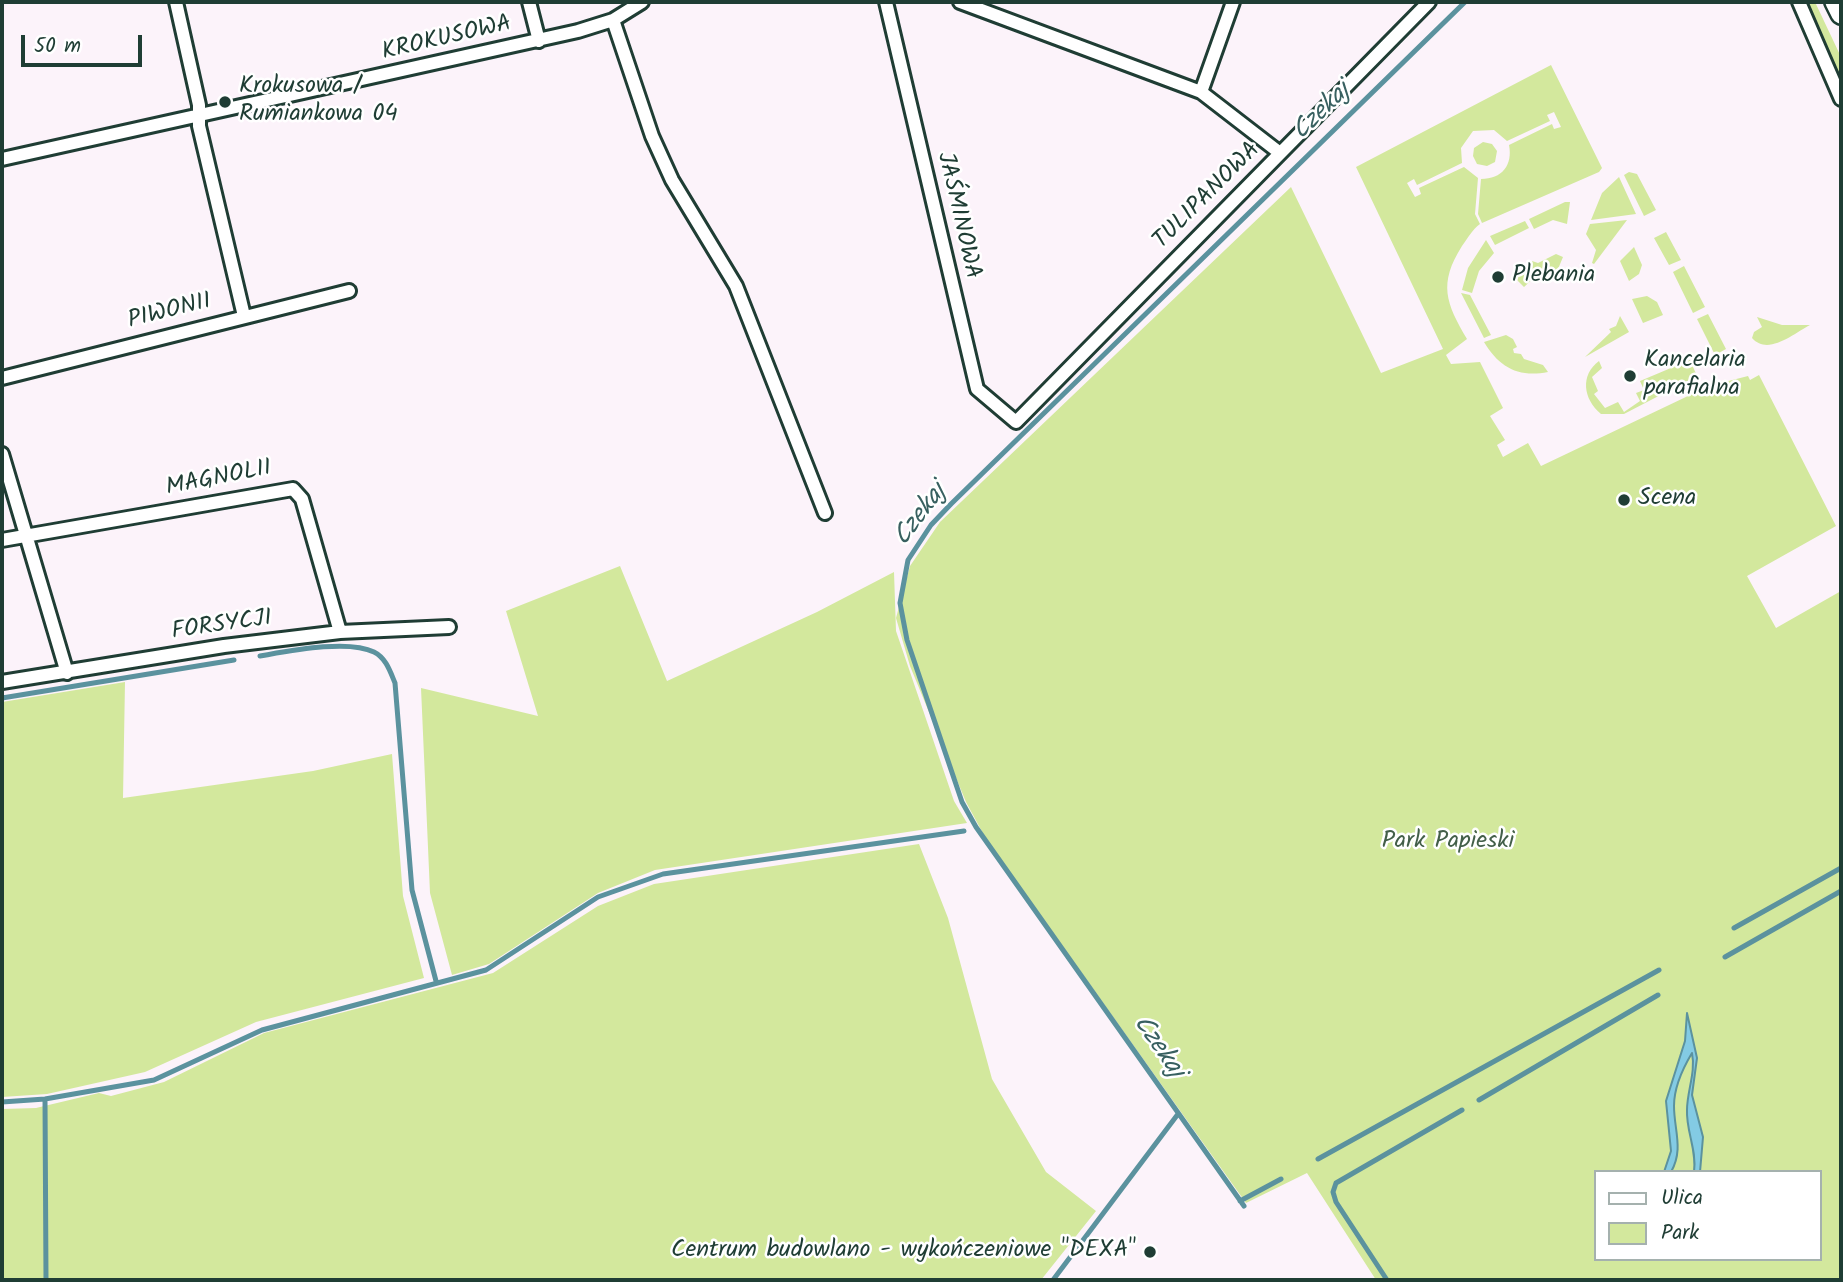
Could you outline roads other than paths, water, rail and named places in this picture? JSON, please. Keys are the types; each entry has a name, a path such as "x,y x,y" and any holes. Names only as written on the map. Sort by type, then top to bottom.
{"main road":[{"path":"1835,2 1841,14"}],"street":[{"path":"176,2 199,116 198,126 244,316"},
{"path":"529,2 539,41"},
{"name":"KROKUSOWA","path":"2,159 539,41 613,20 642,2"},
{"name":"JAŚMINOWA","path":"886,2 977,389 1016,422"},
{"path":"960,2 1200,92 1280,153"},
{"path":"1200,92 1233,2"},
{"name":"TULIPANOWA","path":"1016,422 1429,2"},
{"path":"1799,2 1841,99"},
{"path":"613,20 652,136 672,180 736,286 825,513"},
{"name":"PIWONII","path":"2,378 349,290"},
{"path":"2,454 67,673"},
{"name":"MAGNOLII","path":"2,540 293,489 302,499 340,632"},
{"name":"FORSYCJI","path":"2,682 224,646 340,632 449,627"}],"water":[{"path":"1687,1013 1697,1058 1692,1095 1703,1137 1700,1170 1694,1170 1687,1118 1692,1053 1685,1065 1674,1099 1677,1139 1675,1164 1672,1170 1665,1170 1671,1151 1666,1101 1685,1041"}],"waterway":[{"name":"Czekaj","path":"1244,1206 976,827 962,802 907,640 900,603 908,560 931,525 1465,2"},
{"path":"260,656 318,647 349,646 374,652 387,665 395,683 412,890 436,981"},
{"path":"2,698 234,660"},
{"path":"2,1102 45,1099 154,1080 262,1030 486,970 598,897 663,874 964,831"},
{"path":"1734,928 1841,868"},
{"path":"1725,957 1841,891"},
{"path":"1318,1159 1659,970"},
{"path":"1479,1100 1658,995"},
{"path":"45,1099 46,1280"},
{"path":"1387,1280 1336,1202 1333,1192 1336,1183 1462,1110"},
{"path":"1053,1280 1178,1114"},
{"path":"1240,1201 1281,1179"}],"place":[{"name":"Krokusowa / Rumiankowa 04","path":"225,102"},
{"name":"Plebania","path":"1498,277"},
{"name":"Kancelaria parafialna","path":"1630,376"},
{"name":"Scena","path":"1624,500"},
{"name":"Centrum budowlano - wykończeniowe \"DEXA\"","path":"1150,1252"}],"park label":[{"name":"Park Papieski","path":"1448,843"}]}
